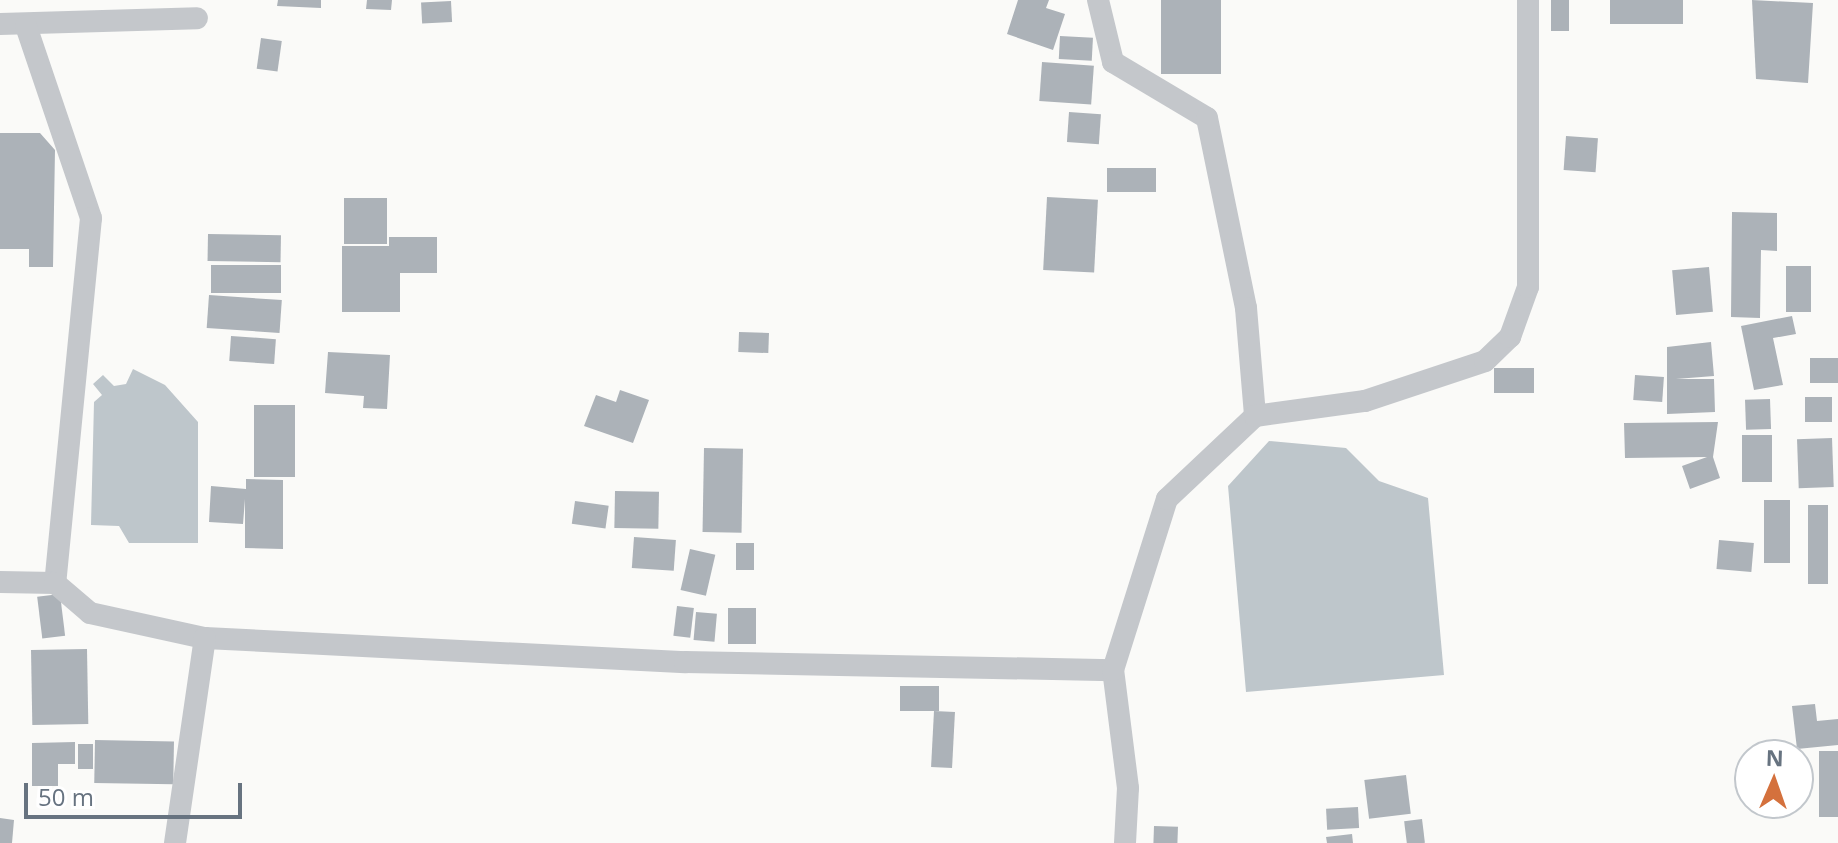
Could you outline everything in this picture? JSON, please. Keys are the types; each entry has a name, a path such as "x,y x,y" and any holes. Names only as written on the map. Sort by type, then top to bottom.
{"street":[{"path":"1098,0 1113,62 1207,118 1246,308 1255,416"},
{"path":"1125,843 1128,788 1113,670 1167,499 1255,416 1365,401 1485,361 1510,337 1528,287 1528,0"},
{"path":"0,24 26,26 197,18"},
{"path":"26,26 91,218 55,583"},
{"path":"0,582 55,583 90,613 205,638 685,662 1113,670"},
{"path":"175,843 205,638"}],"shaded area":[{"path":"133,369 165,385 198,422 198,543 129,543 119,526 91,525 94,402 102,395 93,384 103,375 114,386 126,384"},
{"path":"1269,441 1346,448 1379,481 1428,498 1444,675 1246,692 1228,486"}],"building":[{"path":"278,0 321,0 321,8 277,6"},
{"path":"367,0 392,0 391,10 366,9"},
{"path":"1018,0 1049,0 1046,8 1065,14 1053,50 1007,34"},
{"path":"1161,0 1221,0 1221,74 1161,74"},
{"path":"1551,0 1569,0 1569,31 1551,31"},
{"path":"1610,0 1683,0 1683,24 1610,24"},
{"path":"1752,0 1813,3 1808,83 1756,79"},
{"path":"451,1 452,22 422,24 421,3"},
{"path":"1060,36 1093,38 1092,61 1059,59"},
{"path":"261,38 282,41 277,72 257,69"},
{"path":"1042,62 1094,66 1091,105 1039,101"},
{"path":"1069,112 1101,114 1099,144 1067,142"},
{"path":"0,133 40,133 55,150 53,267 29,267 29,249 0,249"},
{"path":"1566,136 1598,138 1596,172 1564,170"},
{"path":"1107,168 1156,168 1156,192 1107,192"},
{"path":"1047,197 1098,200 1094,273 1043,270"},
{"path":"344,198 387,198 387,244 344,244"},
{"path":"1732,212 1777,213 1777,251 1761,250 1760,318 1731,317"},
{"path":"208,234 281,235 281,262 208,261"},
{"path":"389,237 437,237 437,273 400,273 400,312 342,312 342,246 389,246"},
{"path":"211,265 281,265 281,293 211,293"},
{"path":"1786,266 1811,266 1811,312 1786,312"},
{"path":"1709,267 1713,312 1676,315 1672,270"},
{"path":"209,295 282,300 280,333 207,328"},
{"path":"1792,316 1796,334 1773,338 1783,385 1754,390 1741,326"},
{"path":"739,332 769,333 768,353 738,352"},
{"path":"231,336 276,339 274,364 229,361"},
{"path":"1711,342 1714,376 1676,379 1714,379 1715,412 1667,414 1667,347"},
{"path":"328,352 390,355 387,409 363,408 364,396 325,393"},
{"path":"1810,358 1838,358 1838,383 1810,383"},
{"path":"1494,368 1534,368 1534,393 1494,393"},
{"path":"1635,375 1664,377 1662,402 1633,400"},
{"path":"620,390 649,400 633,443 584,426 596,395 616,402"},
{"path":"1805,397 1832,397 1832,422 1805,422"},
{"path":"1770,399 1771,429 1746,430 1745,400"},
{"path":"254,405 295,405 295,477 254,477"},
{"path":"1718,422 1713,457 1720,478 1690,489 1682,466 1707,457 1625,458 1624,423"},
{"path":"1742,435 1772,435 1772,482 1742,482"},
{"path":"1832,438 1834,487 1799,488 1797,439"},
{"path":"704,448 743,449 742,533 703,532"},
{"path":"246,479 283,480 283,549 245,548 245,499 243,524 209,522 211,486 246,489"},
{"path":"615,491 659,492 658,529 614,528"},
{"path":"1764,500 1790,500 1790,563 1764,563"},
{"path":"575,501 609,506 605,529 572,524"},
{"path":"1808,505 1828,505 1828,584 1808,584"},
{"path":"634,537 676,540 674,571 632,568"},
{"path":"1719,540 1754,543 1751,572 1716,569"},
{"path":"736,543 754,543 754,570 736,570"},
{"path":"690,549 715,555 706,596 681,590"},
{"path":"60,594 65,636 42,638 37,597"},
{"path":"677,606 694,608 690,638 673,636"},
{"path":"728,608 756,608 756,644 728,644"},
{"path":"696,612 717,614 714,642 694,640"},
{"path":"87,649 88,724 32,725 31,650"},
{"path":"900,686 939,686 939,711 900,711"},
{"path":"1815,704 1817,721 1838,719 1838,745 1814,747 1814,739 1796,739 1792,706"},
{"path":"934,711 955,712 952,768 931,767"},
{"path":"95,740 174,741 173,784 94,783"},
{"path":"75,742 75,764 58,764 58,786 32,786 32,743"},
{"path":"78,744 93,744 93,769 78,769"},
{"path":"1819,751 1838,751 1838,817 1819,817"},
{"path":"1406,775 1411,814 1369,819 1364,780"},
{"path":"1358,807 1359,828 1327,830 1326,809"},
{"path":"0,818 14,820 12,843 0,843"},
{"path":"1422,819 1425,843 1407,843 1404,821"},
{"path":"1154,826 1178,827 1177,843 1153,843"},
{"path":"1352,834 1353,843 1327,843 1326,837"}]}
